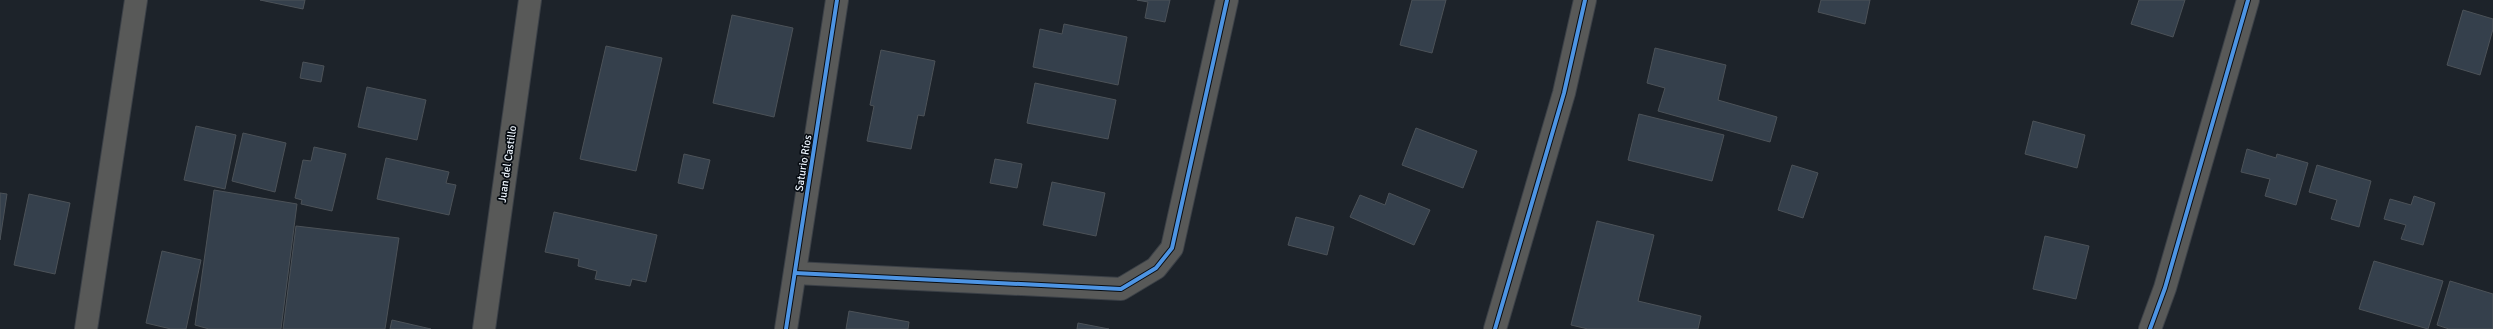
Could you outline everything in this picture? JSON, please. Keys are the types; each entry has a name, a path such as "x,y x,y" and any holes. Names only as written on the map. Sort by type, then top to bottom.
{"street":[{"path":"86,329 136,0"},
{"name":"Juan del Castillo","path":"484,329 530,0"},
{"name":"Saturio Ríos","path":"786,329 837,0"},
{"path":"795,272 1121,289 1156,268 1172,248 1227,0"},
{"path":"1495,329 1564,93 1585,0"},
{"path":"2150,329 2165,288 2248,0"}],"building":[{"path":"260,0 305,0 303,9"},
{"path":"1137,0 1170,0 1165,22 1145,18 1148,2"},
{"path":"1412,0 1446,0 1432,53 1400,45"},
{"path":"1821,0 1870,0 1865,24 1818,12"},
{"path":"2139,0 2185,0 2173,37 2131,24"},
{"path":"2463,10 2493,19 2493,29 2480,75 2447,65"},
{"path":"732,15 793,28 774,117 713,103"},
{"path":"1064,24 1127,37 1118,85 1033,67 1040,29 1062,34"},
{"path":"606,46 662,58 636,171 580,159"},
{"path":"1655,48 1726,65 1718,100 1777,117 1770,142 1658,111 1665,88 1647,83"},
{"path":"881,50 935,61 924,116 918,115 911,149 867,141 874,106 870,105"},
{"path":"303,62 324,66 321,82 300,78"},
{"path":"1035,83 1116,100 1108,139 1027,123"},
{"path":"367,87 426,100 417,140 358,127"},
{"path":"1639,114 1724,135 1712,181 1628,160"},
{"path":"2033,121 2085,135 2077,168 2025,154"},
{"path":"196,126 236,135 225,189 184,180"},
{"path":"1416,128 1477,151 1463,188 1402,165"},
{"path":"243,133 286,143 275,192 232,181"},
{"path":"314,147 346,154 332,211 301,204 302,200 295,198 303,160 311,161"},
{"path":"2247,149 2276,158 2277,154 2308,163 2296,205 2265,196 2270,179 2241,172"},
{"path":"684,154 710,160 703,189 678,183"},
{"path":"386,158 449,172 446,183 456,185 449,215 377,199"},
{"path":"995,159 1022,164 1017,188 990,183"},
{"path":"1792,165 1818,173 1803,218 1778,210"},
{"path":"2317,165 2371,181 2359,227 2331,219 2337,200 2309,192"},
{"path":"1052,182 1105,193 1096,236 1043,225"},
{"path":"214,190 297,204 281,329 209,329 195,325"},
{"path":"0,193 7,194 0,240"},
{"path":"1389,193 1430,210 1414,245 1350,217 1360,195 1385,205"},
{"path":"29,194 70,203 55,274 14,265"},
{"path":"2414,196 2435,203 2423,245 2401,239 2406,225 2384,219 2390,199 2411,205"},
{"path":"554,212 657,235 646,282 632,279 630,286 595,279 597,271 578,266 579,259 545,252"},
{"path":"1296,217 1334,227 1327,255 1288,245"},
{"path":"1597,221 1654,235 1638,301 1701,316 1698,329 1588,329 1571,325"},
{"path":"296,226 399,238 385,329 283,329"},
{"path":"2045,236 2089,246 2076,299 2033,289"},
{"path":"162,251 201,260 186,329 171,329 146,323"},
{"path":"2374,261 2443,281 2428,329 2359,309"},
{"path":"2450,281 2493,294 2493,329 2449,329 2437,325"},
{"path":"849,311 909,322 908,329 846,329"},
{"path":"392,320 431,329 390,329"},
{"path":"1078,323 1109,329 1077,329"}],"cycle path":[{"path":"786,329 837,0"},
{"path":"795,273 1121,289 1156,268 1172,248 1227,0"},
{"path":"1495,329 1564,93 1585,0"},
{"path":"2150,329 2165,288 2248,0"}]}
